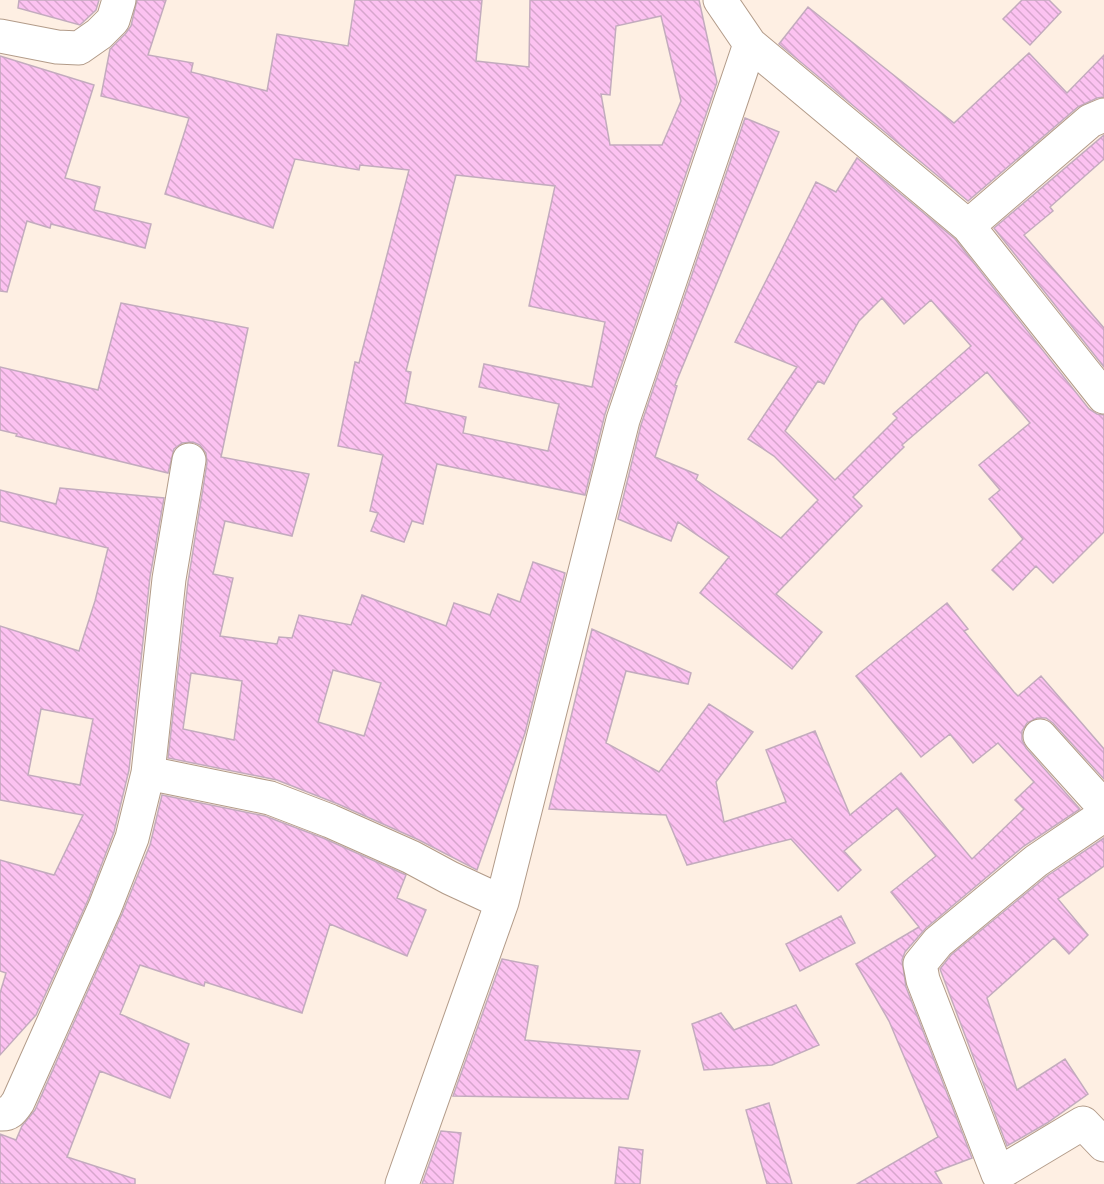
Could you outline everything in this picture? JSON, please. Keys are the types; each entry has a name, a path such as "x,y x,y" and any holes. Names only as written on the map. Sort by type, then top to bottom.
{"street":[{"path":"0,36 57,47 79,48 99,34 113,20 119,0"},
{"path":"720,0 750,44 968,226 1104,397"},
{"path":"402,1184 502,902 623,420 750,44"},
{"path":"968,226 1090,121 1104,115"},
{"path":"0,1114 5,1115 13,1110 18,1102 105,908 132,838 148,773 169,579 189,460"},
{"path":"1040,736 1104,807"},
{"path":"148,773 270,798 330,820 502,902"},
{"path":"1104,815 1036,861 938,942 920,964 923,980 988,1179 1083,1124 1104,1145"}],"building":[{"path":"19,0 99,0 96,10 80,25 18,8"},
{"path":"137,0 166,0 148,55 193,63 191,72 267,91 277,34 348,46 355,0 482,0 476,61 529,67 530,0 699,0 717,82 605,414 585,495 437,464 423,524 412,521 404,542 371,531 378,513 370,511 383,455 338,446 355,362 359,363 409,170 360,165 359,170 295,159 273,228 165,194 189,118 101,96 110,49 131,26","holes":["661,16 681,101 662,145 610,145 601,94 610,95 616,26","456,175 555,186 529,306 605,322 592,387 484,364 479,387 559,404 548,451 463,433 466,417 405,403 411,372 406,371"]},
{"path":"1022,0 1049,0 1061,12 1030,45 1003,19"},
{"path":"808,7 954,123 1029,53 1067,93 1104,55 1104,97 1078,107 968,201 779,44"},
{"path":"0,56 94,85 65,178 100,187 94,210 151,224 145,248 51,224 50,228 27,221 7,292 0,291"},
{"path":"745,118 779,132 675,385 677,386 655,457 698,475 696,480 781,538 818,500 774,456 748,439 797,367 735,342 816,182 836,192 857,158 955,239 1089,409 1104,415 1104,532 1053,583 1036,566 1013,590 992,570 1023,539 989,499 1000,490 979,465 1030,423 987,372 902,445 904,447 853,497 862,506 776,594 822,632 792,669 700,593 729,557 678,522 671,541 618,519 641,425","holes":["882,298 904,324 931,300 971,346 893,414 897,418 835,480 785,431 818,381 824,384 859,321"]},
{"path":"1104,135 1104,159 1050,207 1053,211 1024,235 1104,328 1104,367 994,228"},
{"path":"121,303 248,328 221,457 309,474 292,536 225,521 213,574 233,578 220,636 277,644 279,637 292,638 299,615 351,625 362,595 446,626 454,603 490,615 498,594 520,602 533,562 565,573 525,733 477,870 419,840 277,780 168,758 188,582 207,463 206,453 200,445 193,442 182,443 174,449 168,473 16,436 17,434 0,430 0,367 98,390","holes":["333,670 381,683 364,736 318,722","191,673 242,681 234,740 183,729"]},
{"path":"60,488 164,498 150,577 129,770 114,832 88,900 36,1015 0,1055 0,993 6,973 0,971 0,860 54,875 83,815 0,800 0,626 79,651 95,601 108,548 0,521 0,490 56,504","holes":["41,709 93,719 80,785 28,775"]},
{"path":"947,603 968,629 964,631 1018,696 1041,676 1104,749 1104,779 1053,723 1046,718 1037,718 1027,723 1022,731 1022,740 1026,748 1080,809 1024,846 926,928 905,952 902,960 906,987 972,1158 935,1172 942,1184 857,1184 938,1137 889,1021 856,964 919,927 891,892 936,856 897,808 844,851 861,870 838,891 791,839 687,865 666,815 549,809 592,629 691,673 688,684 626,671 606,743 659,772 709,704 753,732 716,782 724,822 786,802 766,750 815,731 850,815 901,773 972,859 1024,809 1015,800 1034,782 998,743 973,763 950,734 921,757 856,676"},
{"path":"162,795 265,816 323,838 406,875 397,898 426,910 407,956 330,924 302,1013 205,982 204,986 140,965 120,1014 189,1044 170,1098 100,1071 67,1157 135,1179 135,1184 0,1184 0,1134 16,1140 22,1126 35,1110 150,845"},
{"path":"1104,838 1104,866 1058,899 1088,935 1069,954 1054,938 987,998 1017,1090 1065,1059 1088,1094 1047,1123 1007,1146 940,969 951,955 1047,876"},
{"path":"841,916 855,943 800,971 786,944"},
{"path":"502,959 538,966 525,1040 640,1051 628,1099 453,1096"},
{"path":"796,1005 819,1045 772,1065 704,1070 692,1024 721,1013 734,1030"},
{"path":"769,1103 792,1184 767,1184 746,1110"},
{"path":"441,1131 461,1133 453,1184 422,1184"},
{"path":"619,1147 643,1150 640,1184 615,1184"}]}
